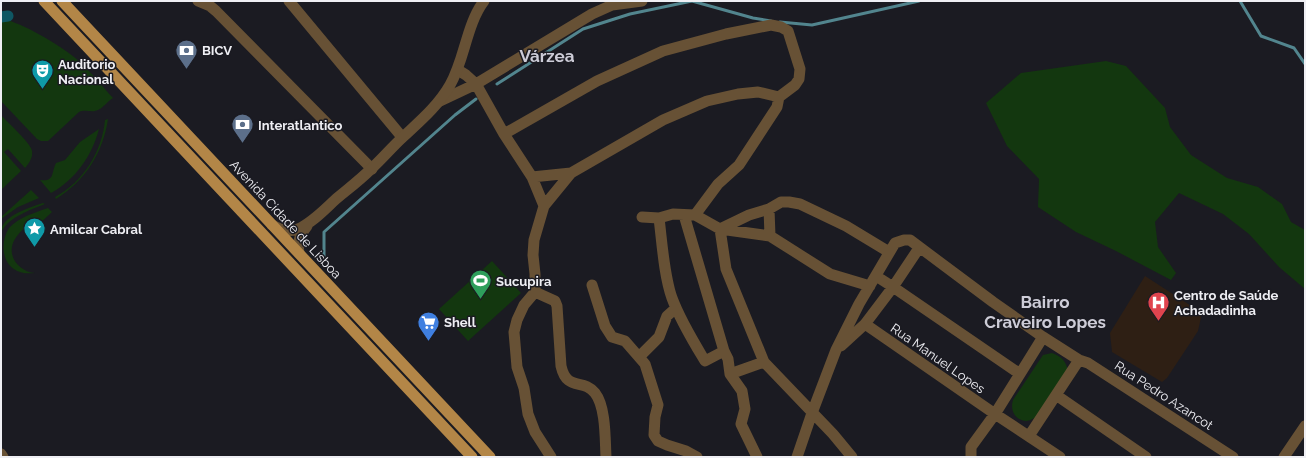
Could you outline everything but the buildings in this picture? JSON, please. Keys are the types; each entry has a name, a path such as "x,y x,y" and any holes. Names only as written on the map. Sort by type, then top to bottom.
{"main road":[{"name":"Avenida Cidade de Lisboa","path":"44,1 472,457"},
{"name":"Avenida Cidade de Lisboa","path":"62,1 490,457"}],"street":[{"path":"198,1 216,10 372,169"},
{"path":"289,1 402,138"},
{"path":"272,225 283,230 292,231 297,230 311,221 372,169 429,113 440,101 458,70 466,40 479,7 484,1"},
{"path":"440,101 476,84 592,14 612,5 642,1"},
{"path":"504,134 597,81 663,51 726,34 771,25 781,27 788,32 800,69 799,79 795,85 779,97 777,107 739,165 718,184 696,215"},
{"path":"458,70 476,84 504,134 532,177 544,206"},
{"path":"551,457 534,432 528,414 524,388 517,368 514,332 517,320 524,305 535,292 533,255 534,240 544,206 571,173 663,120 707,101 738,94 758,92 779,97"},
{"path":"532,177 571,173"},
{"path":"720,229 749,215 769,209 781,202 789,202 800,204 846,226 889,252 836,350 812,413 798,456"},
{"path":"769,209 770,236"},
{"path":"642,217 659,218 673,214 696,215 720,229 770,236 830,274 870,286"},
{"path":"684,215 724,351 728,359 730,374 742,391 745,409 741,424 757,457"},
{"path":"659,218 671,296 676,308 705,361 724,351"},
{"path":"299,253 298,246 300,236 311,221"},
{"path":"720,229 726,269 764,362 833,434 852,457"},
{"name":"Rua Pedro Azancot","path":"889,252 895,243 910,240 1043,337 1079,360 1094,366 1233,457"},
{"path":"836,350 865,324 894,287 919,248"},
{"path":"876,276 1020,374"},
{"path":"592,284 604,326 612,337 625,341 645,364 658,405 654,417 654,435 658,441 686,450 697,457"},
{"path":"535,292 555,302 557,306 561,366 567,380 583,386 595,393 602,407 606,457"},
{"path":"638,357 659,337 667,316 676,308"},
{"name":"Rua Manuel Lopes","path":"865,324 1060,457"},
{"path":"971,457 971,447 995,414 1043,337"},
{"path":"1029,436 1079,360"},
{"path":"730,374 764,362"},
{"path":"1056,395 1146,457"},
{"path":"1284,457 1305,426"}],"shaded area":[{"name":"Centro de Saúde Achadadinha","path":"1145,276 1202,313 1198,331 1167,378 1162,382 1112,352 1110,333"}],"green space":[{"path":"7,20 35,32 55,43 72,55 88,70 113,98 98,110 79,112 48,141 41,141 37,139 1,101 1,21"},
{"path":"1106,61 1126,66 1165,108 1170,127 1191,155 1227,178 1258,187 1282,204 1291,222 1305,230 1305,289 1279,267 1249,234 1223,214 1179,193 1155,222 1158,247 1176,273 1171,280 1076,232 1038,207 1039,179 1007,146 986,103 1021,73"},
{"path":"1,115 28,143 31,147 32,156 25,168 8,149 4,152 21,171 1,190"},
{"path":"108,119 102,143 91,165 76,184 56,199 55,197 74,183 89,165 100,143 105,120"},
{"path":"99,129 92,149 75,174 60,188 51,193 40,180 48,180 52,176 56,163 65,160 80,142"},
{"path":"31,190 39,198 18,207 1,219 1,217"},
{"path":"43,203 45,204 15,218 5,226 1,232 2,226 11,217 24,210"},
{"path":"48,208 52,212 38,225 33,220 19,234 12,245 15,262 24,270 35,273 20,272 9,265 6,259 4,253 4,240 6,234 13,224 22,218"},
{"name":"Sucupira","path":"492,261 521,293 468,341 439,309"},
{"path":"1052,353 1063,360 1068,371 1038,416 1028,421 1018,419 1014,414 1012,407 1013,400 1043,355"}],"waterway":[{"path":"497,84 583,29 630,14 692,1 753,18 771,21"},
{"path":"780,22 812,25 919,1"},
{"path":"1240,1 1261,36 1294,48 1305,64"},
{"path":"1,17 8,16"},
{"path":"324,256 324,232 455,115 476,99"}],"place":[{"name":"BICV","path":"186,70"},
{"name":"Auditorio Nacional","path":"43,90"},
{"name":"Interatlantico","path":"243,144"},
{"name":"Amilcar Cabral","path":"34,248"},
{"name":"Sucupira","path":"480,300"},
{"name":"Centro de Saúde Achadadinha","path":"1159,322"},
{"name":"Shell","path":"429,342"}],"district":[{"name":"Várzea","path":"547,56"},
{"name":"Bairro Craveiro Lopes","path":"1045,312"}]}
